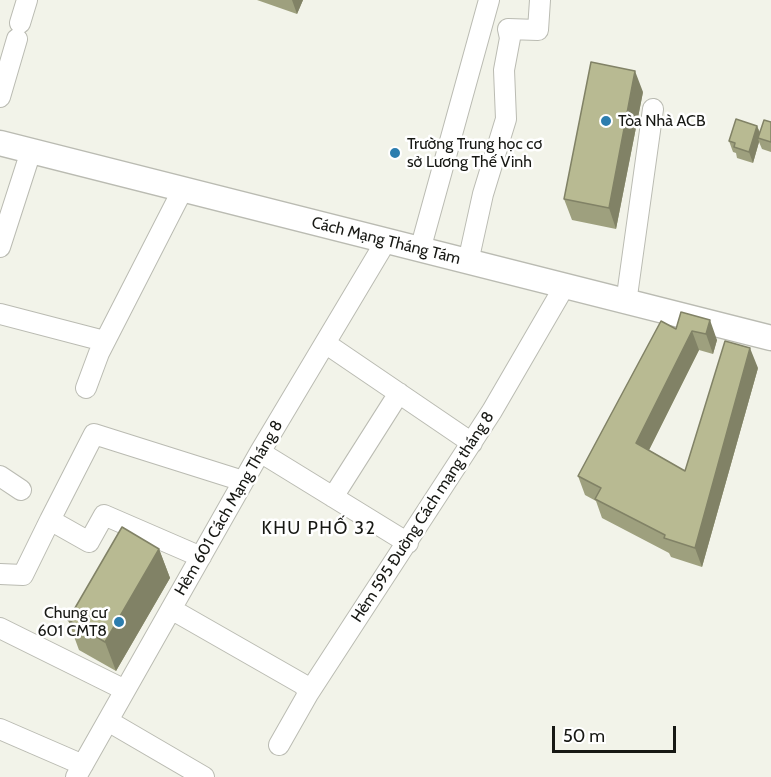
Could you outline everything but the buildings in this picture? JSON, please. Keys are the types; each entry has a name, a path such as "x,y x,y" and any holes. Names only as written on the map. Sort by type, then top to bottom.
{"main road":[{"name":"Cách Mạng Tháng Tám","path":"0,143 771,338"}],"street":[{"path":"0,97 27,0"},
{"path":"420,250 489,0"},
{"path":"468,262 483,194 506,119 504,70 510,38 508,29 538,30 540,0"},
{"path":"626,303 653,109"},
{"path":"0,247 31,151"},
{"path":"86,388 104,341 183,189"},
{"name":"Hẻm 601 Cách Mạng Tháng 8","path":"79,771 243,481 386,241"},
{"name":"Hẻm 595 Đường Cách mạng tháng 8","path":"279,745 308,694 472,443 564,287"},
{"path":"0,314 104,341"},
{"path":"325,343 472,443"},
{"path":"333,497 399,393"},
{"path":"0,574 23,575 94,434 243,481"},
{"name":"Hẻm 595 Đường Cách mạng tháng 8","path":"260,452 408,543"},
{"path":"0,476 21,490"},
{"path":"50,520 89,542 104,514 201,557"},
{"path":"171,609 304,685 308,694"},
{"path":"0,628 125,690"},
{"path":"108,721 204,777"},
{"path":"0,729 79,771"}],"place":[{"name":"Tòa Nhà ACB","path":"606,121"},
{"name":"Trường Trung học cơ sở Lương Thế Vinh","path":"395,153"},
{"name":"Chung cư 601 CMT8","path":"119,622"}],"district":[{"name":"KHU PHỐ 32","path":"319,529"}]}
